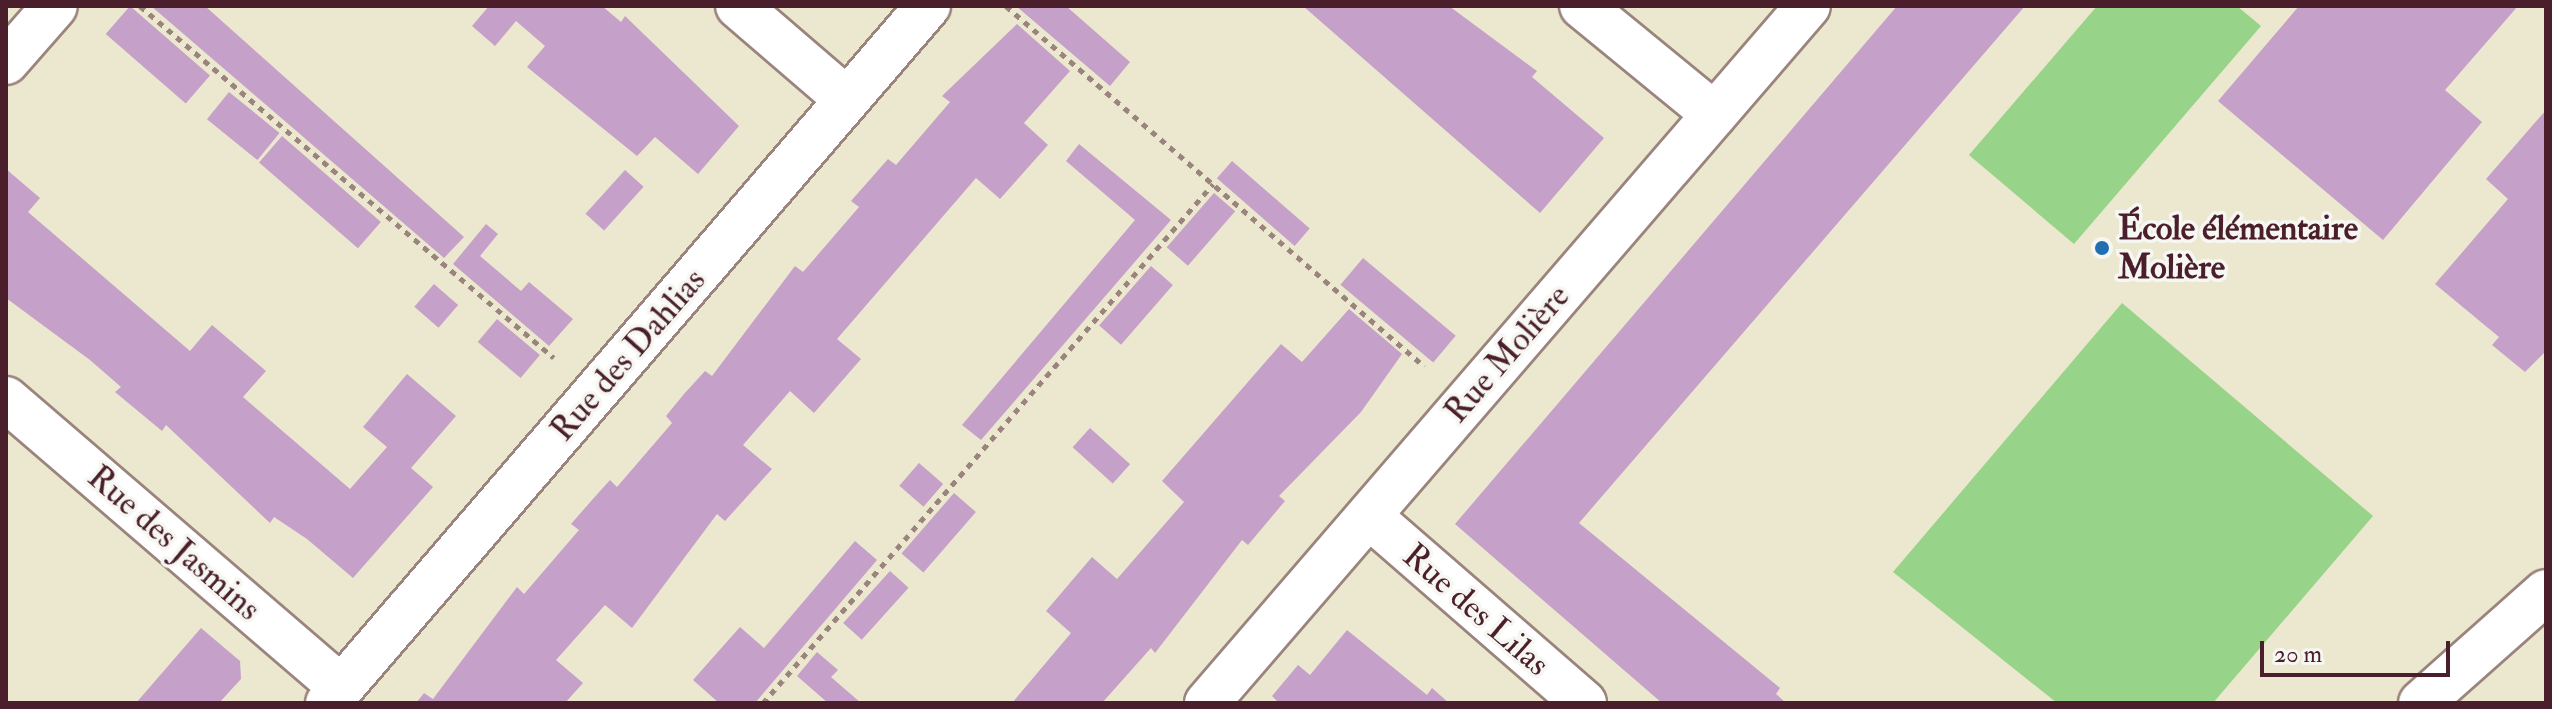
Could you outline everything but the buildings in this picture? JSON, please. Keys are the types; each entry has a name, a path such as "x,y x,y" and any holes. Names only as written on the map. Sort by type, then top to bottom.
{"street":[{"path":"6,62 55,6"},
{"path":"738,6 846,99"},
{"name":"Rue des Dahlias","path":"334,695 928,6"},
{"path":"1582,6 1714,114"},
{"name":"Rue Molière","path":"1207,703 1369,516 1466,398 1808,6"},
{"name":"Rue des Jasmins","path":"6,399 334,695"},
{"name":"Rue des Lilas","path":"1369,516 1584,703"},
{"path":"2421,703 2546,592"}],"path":[{"path":"140,6 547,352"},
{"path":"1006,6 1466,398"},
{"path":"763,703 1213,184"}],"green space":[{"path":"2097,6 2237,6 2261,26 2074,244 1969,155"},
{"path":"2122,303 2373,516 2213,703 2057,703 1893,572"}],"place":[{"name":"École élémentaire Molière","path":"2102,248"}]}
